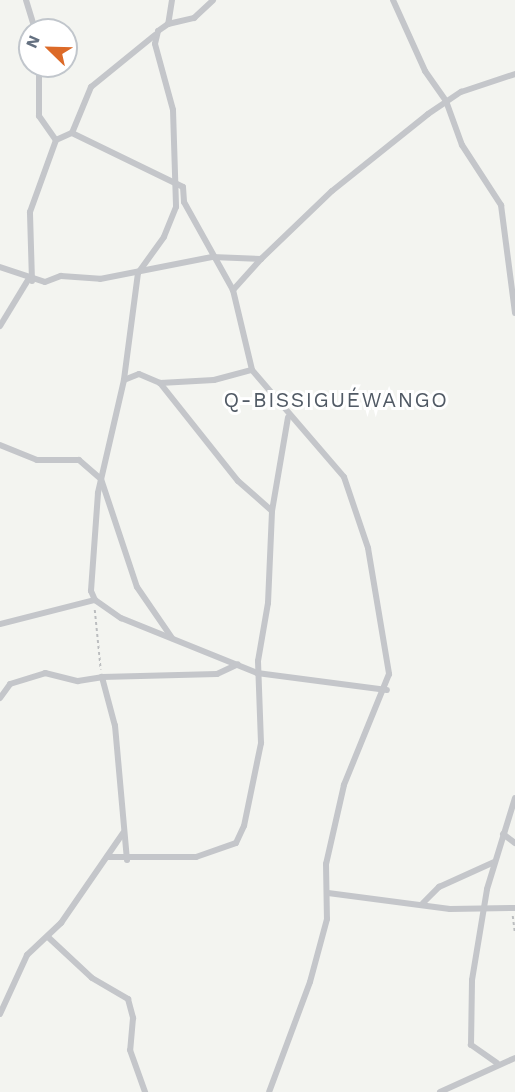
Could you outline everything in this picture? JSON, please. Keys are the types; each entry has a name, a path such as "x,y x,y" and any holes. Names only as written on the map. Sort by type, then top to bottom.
{"street":[{"path":"26,0 31,18"},
{"path":"168,24 171,0"},
{"path":"0,326 30,281 30,212 56,140 72,133 91,87 168,24 194,18 213,0"},
{"path":"393,0 425,71 446,102 462,145 501,205 515,313"},
{"path":"94,600 90,574 100,479 124,380 138,273 174,214 173,110 155,35"},
{"path":"233,290 261,259 332,191 446,102 515,74"},
{"path":"39,78 39,116 56,140"},
{"path":"72,133 108,155 174,180 184,188 184,202 212,257 233,290 252,370 288,417 334,462 359,517 388,654 387,690 344,785 326,864 328,893 314,972 269,1092"},
{"path":"0,267 30,281 138,273 212,257 261,259"},
{"path":"124,380 139,374 160,383 214,380 252,370"},
{"path":"160,383 238,482 272,511"},
{"path":"107,857 127,860 191,858 236,843 249,813 261,743 257,673 268,603 272,511 288,417"},
{"path":"0,445 37,460 79,460 100,479 137,586 173,639"},
{"path":"0,624 94,600 173,639 257,673 387,690"},
{"path":"0,699 10,684 45,673 78,681 102,677 217,674 238,664"},
{"path":"102,677 115,726 127,860"},
{"path":"497,1064 471,1045 474,960 483,907 515,798"},
{"path":"0,1014 27,955 48,936 123,832"},
{"path":"503,834 515,843"},
{"path":"423,903 439,887 495,862"},
{"path":"328,893 423,903 450,909 515,908"},
{"path":"48,936 92,978 128,999 133,1018 130,1050 145,1092"},
{"path":"440,1092 497,1064 515,1058"}],"path":[{"path":"94,600 102,677"}],"district":[{"name":"Q-BISSIGUÉWANGO","path":"336,400"}]}
